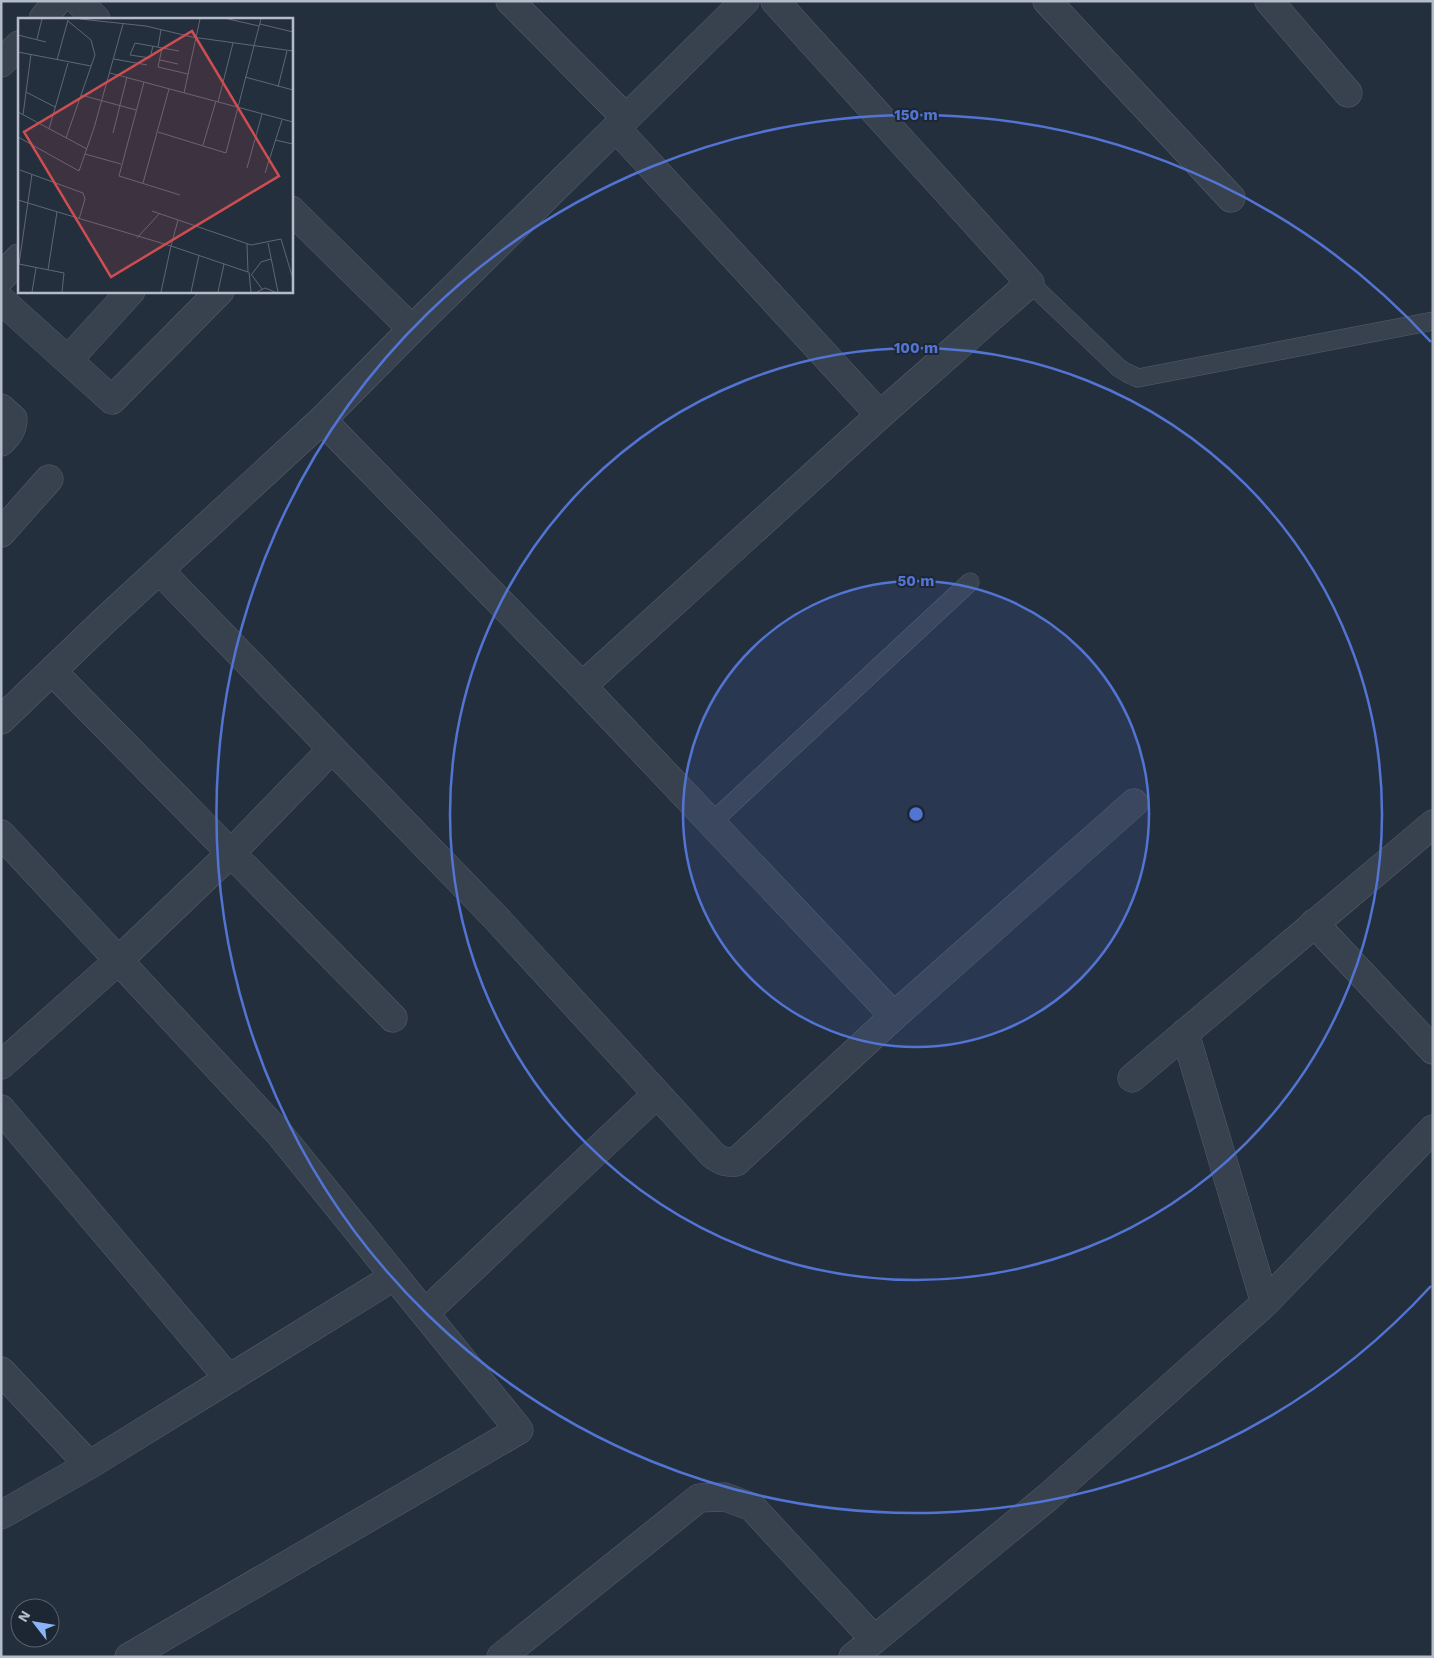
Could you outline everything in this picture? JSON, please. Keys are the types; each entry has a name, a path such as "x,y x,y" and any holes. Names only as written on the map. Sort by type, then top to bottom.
{"street":[{"path":"44,18 58,1"},
{"path":"78,1 95,18"},
{"path":"510,1 880,415"},
{"path":"1,720 104,621 322,420 745,1"},
{"path":"582,686 880,415 1030,282 775,1"},
{"path":"1047,1 1232,198"},
{"path":"1269,1 1348,93"},
{"path":"1,63 18,46"},
{"path":"293,215 412,329"},
{"path":"1,278 18,259"},
{"path":"68,360 131,292"},
{"path":"1,300 112,400 219,292"},
{"path":"1,408 13,419 13,425 1,442"},
{"path":"322,420 582,686 894,1016"},
{"path":"1,534 49,478"},
{"path":"160,571 496,918 713,1155 720,1161 728,1163 736,1162 894,1016 1134,802"},
{"path":"52,671 393,1018"},
{"path":"1,1065 118,960 231,853 332,749"},
{"path":"1132,1078 1433,824"},
{"path":"1,834 278,1132 519,1430 128,1657"},
{"path":"1314,923 1433,1050"},
{"path":"1185,1033 1264,1303"},
{"path":"425,1313 657,1094"},
{"path":"1,1109 229,1379"},
{"path":"853,1657 1048,1497 1264,1303 1433,1128"},
{"path":"1,1514 89,1465 394,1276"},
{"path":"1,1371 89,1465"},
{"path":"501,1657 699,1498 725,1497 752,1507 874,1639"}],"lane":[{"path":"1030,282 1119,368 1138,378 1433,321"},
{"path":"711,823 970,582"}]}
